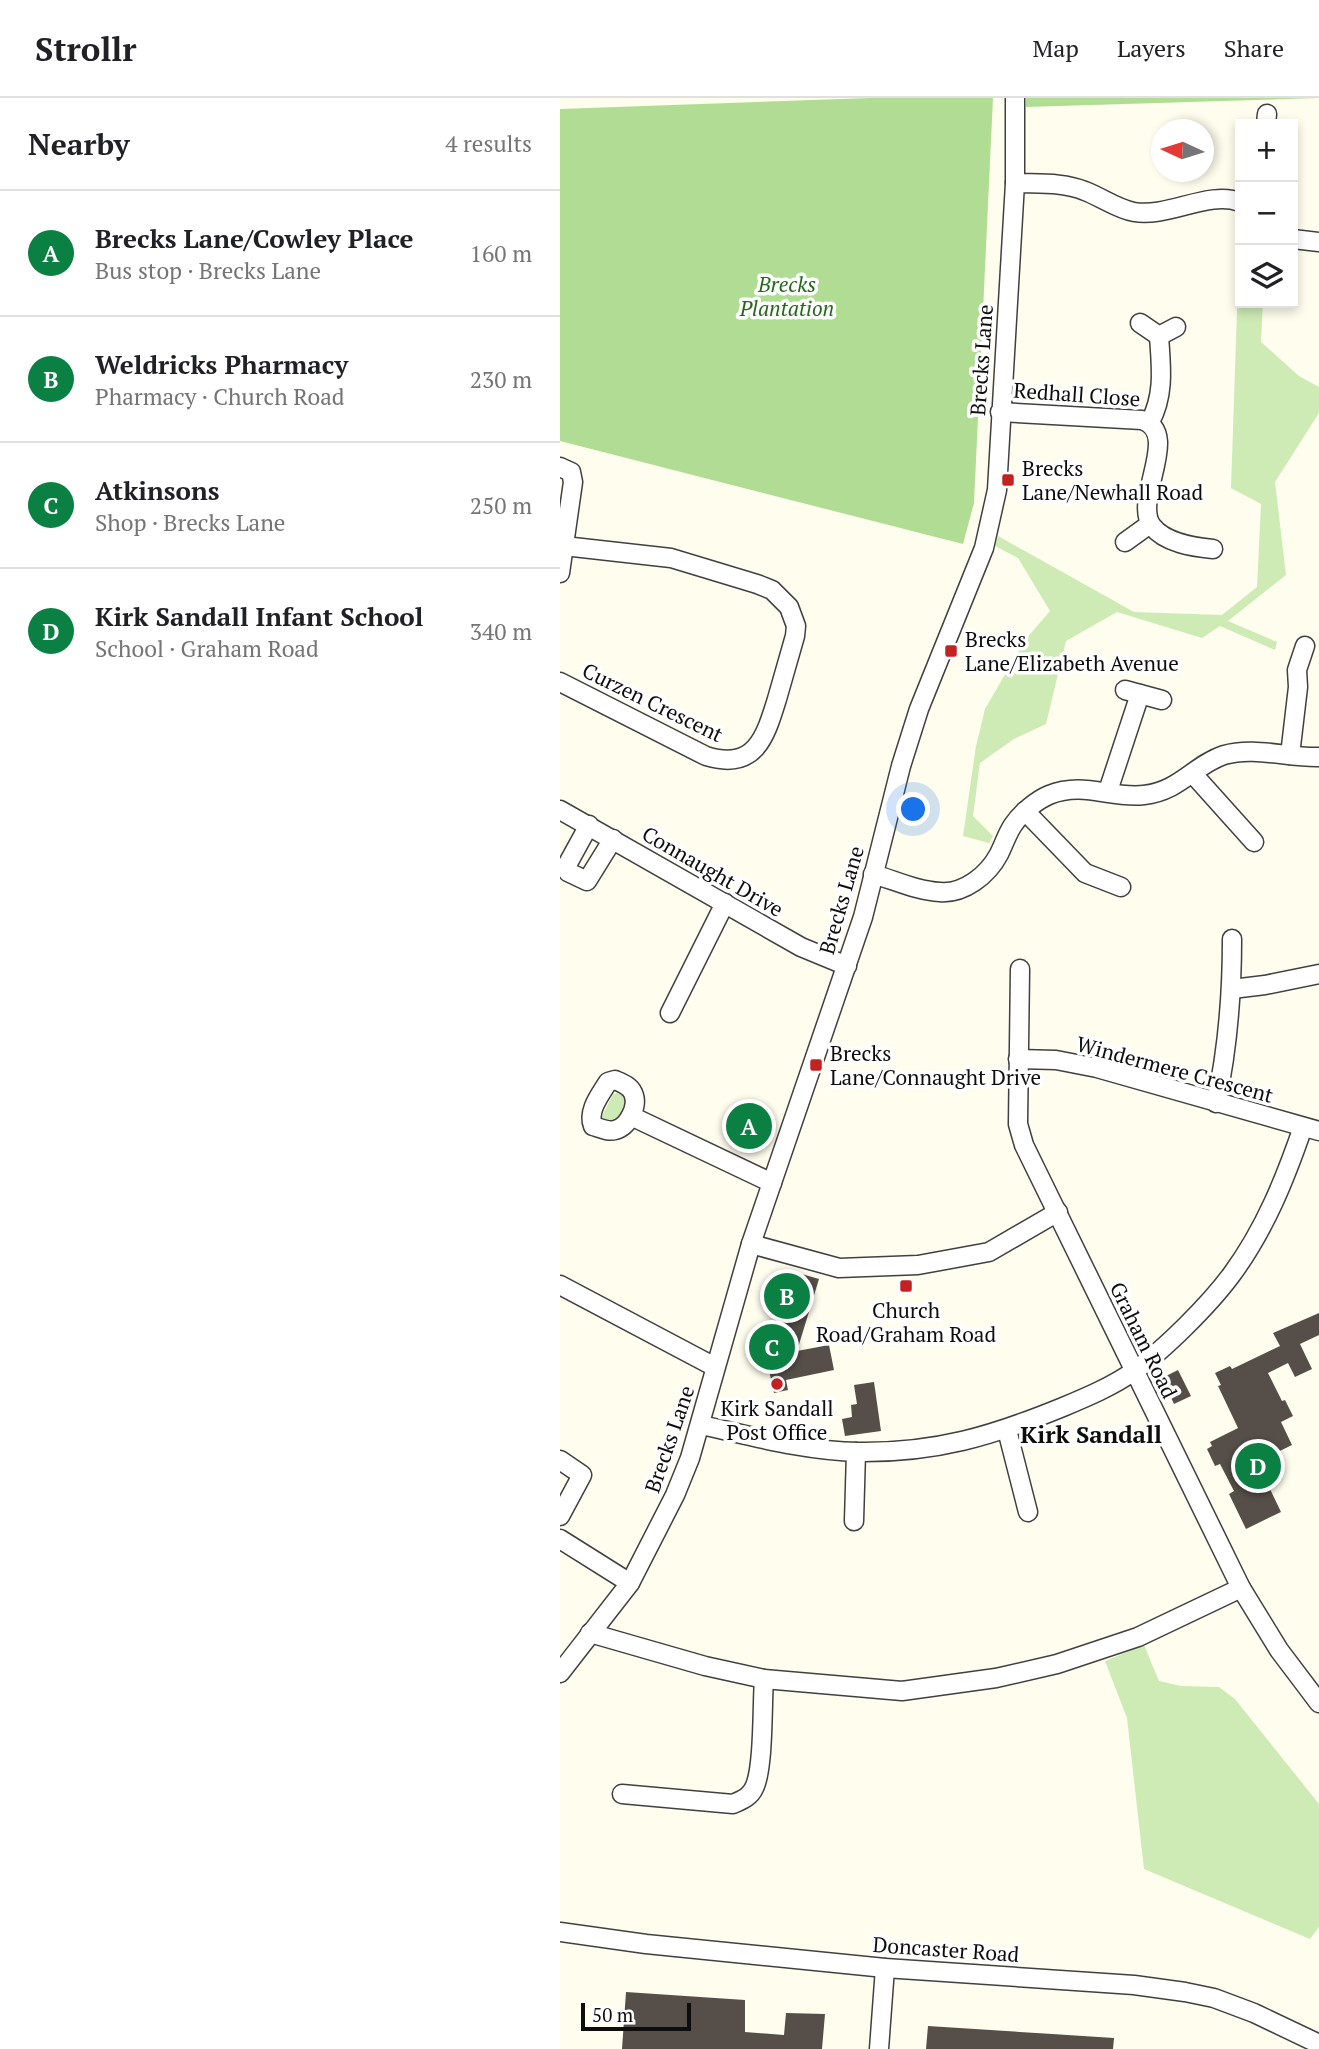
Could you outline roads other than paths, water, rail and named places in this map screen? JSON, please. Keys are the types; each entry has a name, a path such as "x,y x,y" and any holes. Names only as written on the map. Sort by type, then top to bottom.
{"street":[{"name":"Brecks Lane","path":"560,1673 630,1583 676,1495 701,1425 751,1244 863,917 901,766 919,709 984,548 997,490 1016,183 1015,98"},
{"path":"1016,183 1066,185 1134,212 1159,212 1231,198 1235,200"},
{"path":"1298,240 1319,242"},
{"path":"1140,323 1159,336 1176,327"},
{"name":"Redhall Close","path":"1150,422 1162,387 1159,336"},
{"name":"Redhall Close","path":"1000,412 1150,422 1155,428 1158,441 1147,504 1150,524"},
{"path":"560,467 571,471 573,482 560,573"},
{"path":"1125,542 1150,524 1163,536 1213,549"},
{"name":"Curzen Crescent","path":"560,682 706,756 728,760 737,758 748,755 766,735 796,626 789,607 781,597 757,583 671,558 564,546"},
{"path":"1290,755 1298,687 1297,670 1306,646"},
{"path":"1108,791 1132,692 1162,700"},
{"path":"873,874 941,892 957,890 986,872 998,856 1013,824 1025,811 1048,796 1064,790 1082,788 1140,795 1155,793 1172,788 1216,758 1240,752 1319,757"},
{"path":"1193,774 1254,842"},
{"name":"Connaught Drive","path":"560,810 801,947 847,966"},
{"path":"1025,811 1085,873 1121,887"},
{"path":"589,825 566,867 568,872 587,881 613,839"},
{"path":"670,1013 725,903"},
{"path":"1216,1103 1226,1050 1232,989 1232,939"},
{"name":"Graham Road","path":"1020,969 1018,1124 1024,1145 1241,1588 1279,1650 1319,1703"},
{"path":"1232,989 1319,974"},
{"name":"Windermere Crescent","path":"1018,1059 1056,1060 1097,1068 1311,1129"},
{"path":"631,1116 772,1183"},
{"path":"701,1425 796,1445 856,1452 910,1450 948,1446 1007,1430 1090,1395 1134,1371 1205,1305 1232,1274 1273,1207 1311,1129"},
{"path":"751,1244 839,1268 895,1267 989,1252 1058,1212"},
{"path":"560,1285 715,1367"},
{"path":"1007,1430 1028,1512"},
{"path":"854,1521 856,1452"},
{"path":"560,1460 582,1475 560,1516"},
{"path":"560,1539 630,1583"},
{"path":"590,1633 705,1666 764,1679 902,1691 996,1678 1058,1664 1138,1637 1241,1588"},
{"path":"622,1794 733,1804 746,1799 754,1789 759,1773 764,1679"},
{"name":"Doncaster Road","path":"560,1932 646,1944 886,1968 1134,1985 1185,1992 1214,1998 1254,2013 1319,2044"},
{"path":"879,2049 886,1968"}],"place":[{"name":"Brecks Lane/Newhall Road","path":"1008,480"},
{"name":"Brecks Lane/Elizabeth Avenue","path":"951,651"},
{"name":"Brecks Lane/Connaught Drive","path":"816,1065"},
{"name":"Brecks Lane/Cowley Place","path":"749,1126"},
{"name":"Church Road/Graham Road","path":"906,1286"},
{"name":"Weldricks Pharmacy","path":"787,1296"},
{"name":"Atkinsons","path":"772,1347"},
{"name":"Kirk Sandall Post Office","path":"777,1384"},
{"name":"Kirk Sandall Infant School","path":"1258,1466"}],"district":[{"name":"Kirk Sandall","path":"1091,1434"}],"park label":[{"name":"Brecks Plantation","path":"787,296"}]}
